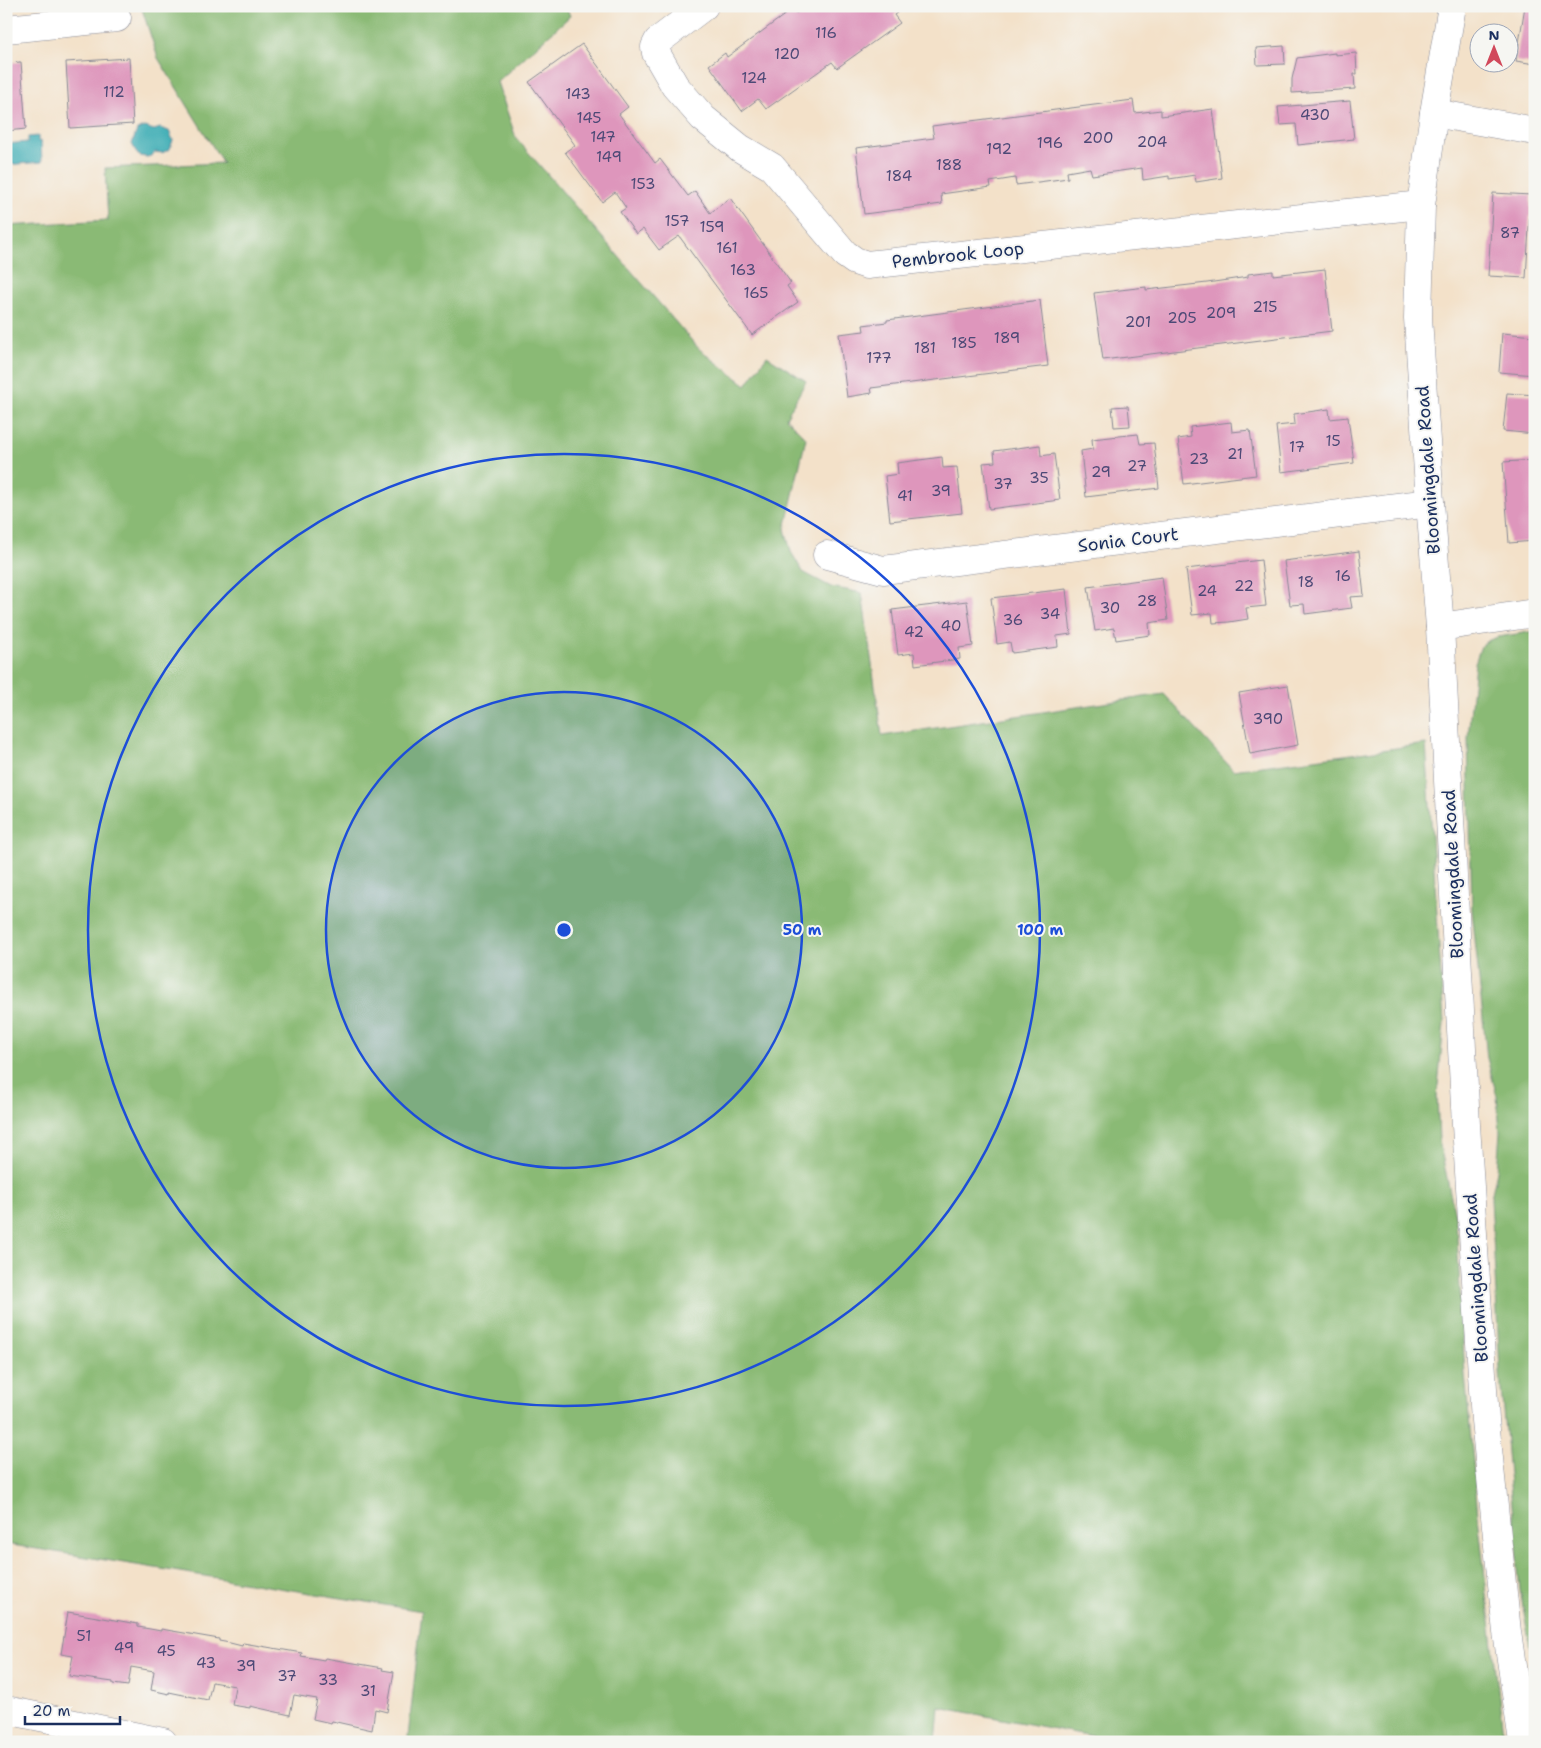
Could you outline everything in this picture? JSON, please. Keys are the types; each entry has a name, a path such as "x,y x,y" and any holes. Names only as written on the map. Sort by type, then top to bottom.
{"street":[{"name":"Pembrook Loop","path":"704,6 658,41 655,47 656,53 675,86 703,118 740,148 772,167 845,254 855,261 867,265 1421,205"},
{"name":"Bloomingdale Road","path":"1452,6 1421,205 1418,318 1440,627 1466,1125 1485,1420 1507,1632 1523,1742"},
{"path":"6,29 117,18"},
{"path":"1434,113 1535,131"},
{"name":"Sonia Court","path":"827,555 883,570 1430,503"},
{"path":"1440,627 1535,613"},
{"path":"6,1710 163,1742"}],"green space":[{"path":"141,6 566,6 570,16 497,82 516,138 699,349 746,385 767,356 806,381 786,418 806,438 785,529 791,552 803,572 831,587 862,593 882,736 1164,694 1233,770 1426,744 1444,1023 1437,1096 1439,1141 1456,1220 1465,1375 1479,1525 1504,1742 1123,1742 939,1707 936,1742 412,1742 408,1737 422,1611 6,1544 6,226 108,220 105,168 223,163 158,58"},
{"path":"1535,631 1535,1674 1520,1590 1501,1389 1491,1198 1497,1171 1500,1132 1497,1096 1487,1058 1472,910 1468,738 1475,663 1481,646 1487,641 1498,637"}],"water":[{"path":"145,127 169,131 173,140 170,149 162,153 155,152 148,157 138,155 132,144 137,130"},
{"path":"38,136 38,141 41,142 42,162 6,165 6,144 28,142 28,137"}],"building":[{"path":"805,6 906,6 894,15 900,23 837,68 832,62 766,109 758,99 742,111 709,65 725,53 727,57 794,8 796,13"},
{"path":"1525,6 1535,6 1535,64 1518,61 1518,49"},
{"path":"582,44 628,107 619,114 655,163 660,159 688,196 695,191 710,213 730,198 791,283 787,286 798,302 752,335 679,236 659,250 643,229 636,234 620,212 626,208 615,192 602,202 565,152 575,145 529,82"},
{"path":"1284,46 1285,64 1257,65 1256,48"},
{"path":"1335,53 1335,55 1356,53 1357,74 1354,74 1355,89 1292,93 1292,79 1297,58"},
{"path":"129,58 133,124 70,128 66,62"},
{"path":"21,62 26,129 6,131 6,63"},
{"path":"1133,100 1135,113 1161,110 1161,116 1213,109 1222,178 1196,182 1195,175 1143,180 1142,168 1092,175 1090,168 1067,172 1068,178 1016,185 1015,178 990,182 991,187 941,194 942,204 864,214 856,148 934,138 932,126"},
{"path":"1350,101 1354,139 1298,145 1296,124 1280,125 1278,107"},
{"path":"1493,193 1531,195 1526,278 1488,276"},
{"path":"1325,269 1332,331 1103,360 1094,293 1146,287 1146,290 1207,283 1248,277 1248,274 1273,271 1273,275"},
{"path":"1040,300 1048,366 871,388 872,393 847,397 839,334 864,331 863,325 887,322 887,320"},
{"path":"1502,333 1535,336 1535,375 1499,372"},
{"path":"1507,393 1535,395 1535,434 1503,431"},
{"path":"1128,406 1130,426 1114,427 1112,407"},
{"path":"1329,409 1330,419 1348,417 1354,463 1281,472 1276,426 1295,424 1294,414"},
{"path":"1231,422 1232,432 1250,430 1256,475 1184,484 1178,439 1191,437 1190,427"},
{"path":"1138,434 1140,444 1154,443 1159,488 1086,497 1081,451 1093,449 1092,439"},
{"path":"1040,445 1041,456 1054,454 1060,500 989,509 983,463 995,462 994,451"},
{"path":"942,457 943,468 957,467 962,513 890,521 885,476 898,474 897,463"},
{"path":"1535,460 1535,541 1509,543 1503,462"},
{"path":"1359,551 1364,596 1350,597 1352,608 1305,614 1304,604 1290,605 1284,561"},
{"path":"1261,560 1266,606 1246,608 1248,619 1229,622 1213,623 1212,613 1192,615 1186,569"},
{"path":"1162,577 1168,620 1149,623 1150,635 1116,640 1114,628 1095,631 1088,587"},
{"path":"1066,589 1071,634 1057,636 1058,647 1012,653 1010,642 997,644 991,598"},
{"path":"967,601 973,646 959,648 960,659 915,665 914,653 898,655 892,610"},
{"path":"1288,685 1298,745 1250,754 1239,693"},
{"path":"68,1612 138,1624 138,1627 219,1639 219,1641 242,1646 243,1643 302,1653 301,1656 383,1668 382,1670 394,1672 387,1712 375,1709 372,1730 332,1721 331,1723 313,1719 317,1699 294,1695 290,1715 250,1706 250,1708 232,1705 235,1686 212,1682 208,1700 151,1690 154,1671 131,1667 128,1686 69,1676 73,1656 61,1654"}]}
